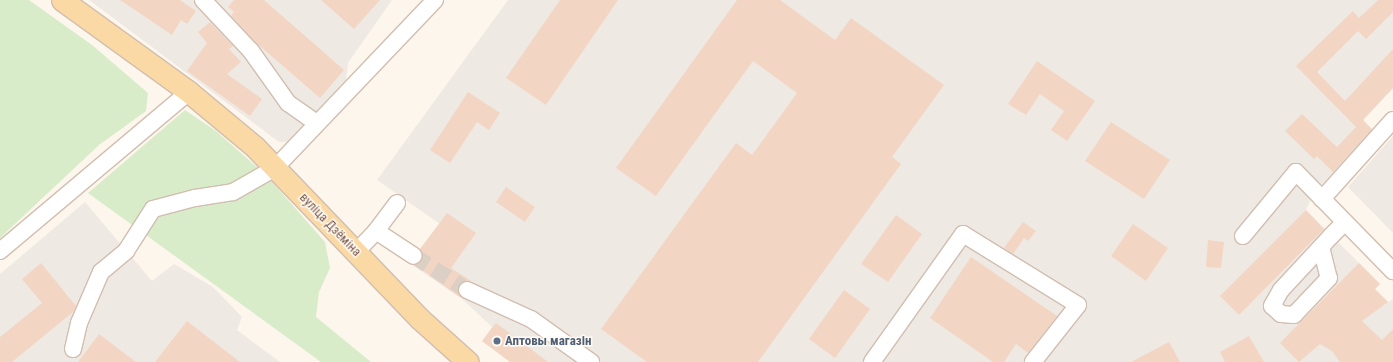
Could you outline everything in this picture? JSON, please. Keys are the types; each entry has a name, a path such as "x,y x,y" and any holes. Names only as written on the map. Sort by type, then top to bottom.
{"main road":[{"name":"вуліца Дзёміна","path":"62,0 189,92 275,168 420,319 468,362"}],"street":[{"path":"203,0 251,51 288,103 317,123"},
{"path":"73,349 79,323 102,272 126,251 153,209 195,198 233,192 275,168 435,0"},
{"path":"0,251 189,92"},
{"path":"1322,199 1393,120"},
{"path":"1243,236 1296,172 1344,223 1393,271"},
{"path":"356,252 376,231 397,203"},
{"path":"1321,247 1344,223"},
{"path":"376,231 414,256"},
{"path":"872,362 963,234 1078,305 1033,362"},
{"path":"467,290 531,320 591,362"}],"shaded area":[{"path":"89,0 392,0 348,63 346,80 287,142 279,142"},
{"path":"508,0 1393,0 1393,88 1363,120 1374,132 1314,192 1306,210 1380,284 1375,289 1388,302 1393,299 1393,362 510,362 482,341 492,327 461,298 409,263 440,224 377,180"},
{"path":"1393,136 1393,233 1348,187"},
{"path":"85,202 152,281 174,264 213,287 242,317 237,330 280,362 0,362 0,274"}],"green space":[{"path":"0,0 29,0 92,45 148,93 146,111 99,145 0,238"},
{"path":"185,110 216,131 266,175 325,242 330,268 319,292 316,317 371,362 321,362 88,193"}],"building":[{"path":"120,0 180,0 196,11 187,24 181,20 172,35"},
{"path":"234,0 264,0 344,70 320,98 254,41 231,16 234,12 228,7"},
{"path":"321,0 380,0 354,29"},
{"path":"560,0 618,0 546,105 506,78"},
{"path":"737,0 780,0 835,40 851,18 944,85 892,157 901,164 758,362 647,362 601,329 736,143 752,155 797,93 753,61 656,196 616,168"},
{"path":"1378,0 1393,0 1393,12 1366,39 1358,31 1317,72 1345,101 1393,49 1393,88 1363,120 1372,129 1333,172 1317,156 1314,159 1285,131 1302,114 1337,147 1356,127 1296,66 1353,11 1359,18"},
{"path":"210,22 233,46 229,49 241,62 227,74 262,99 250,116 187,71 207,43 198,32"},
{"path":"1037,61 1095,101 1067,141 1051,130 1064,111 1040,94 1026,115 1008,104"},
{"path":"468,92 500,113 489,130 477,122 450,163 430,150"},
{"path":"1111,122 1170,160 1144,199 1085,161"},
{"path":"506,187 535,207 525,222 496,202"},
{"path":"1306,210 1324,229 1239,315 1220,296"},
{"path":"447,213 476,233 451,268 471,281 459,286 461,298 415,265 423,257 420,249"},
{"path":"896,215 922,234 888,282 861,264"},
{"path":"1023,222 1036,231 1028,241 1024,238 1013,254 1004,248"},
{"path":"1133,224 1168,248 1146,281 1111,256"},
{"path":"1208,240 1224,242 1221,268 1206,267"},
{"path":"971,257 1057,316 1028,353 1016,344 1004,362 993,362 930,318"},
{"path":"41,263 76,306 73,312 12,362 0,362 0,337 42,303 22,279"},
{"path":"1359,263 1380,284 1375,289 1388,302 1362,321 1382,340 1393,329 1393,362 1340,362 1332,351 1320,344 1299,362 1280,343"},
{"path":"844,290 870,309 835,358 809,339"},
{"path":"187,321 240,362 155,362"},
{"path":"496,323 548,362 510,362 482,341"},
{"path":"99,334 136,362 78,362"},
{"path":"1249,336 1264,362 1225,362 1220,352"},
{"path":"1169,342 1180,362 1131,362"}],"tunnel":[{"path":"414,256 467,290"}],"place":[{"name":"Аптовы магазін","path":"497,341"}]}
